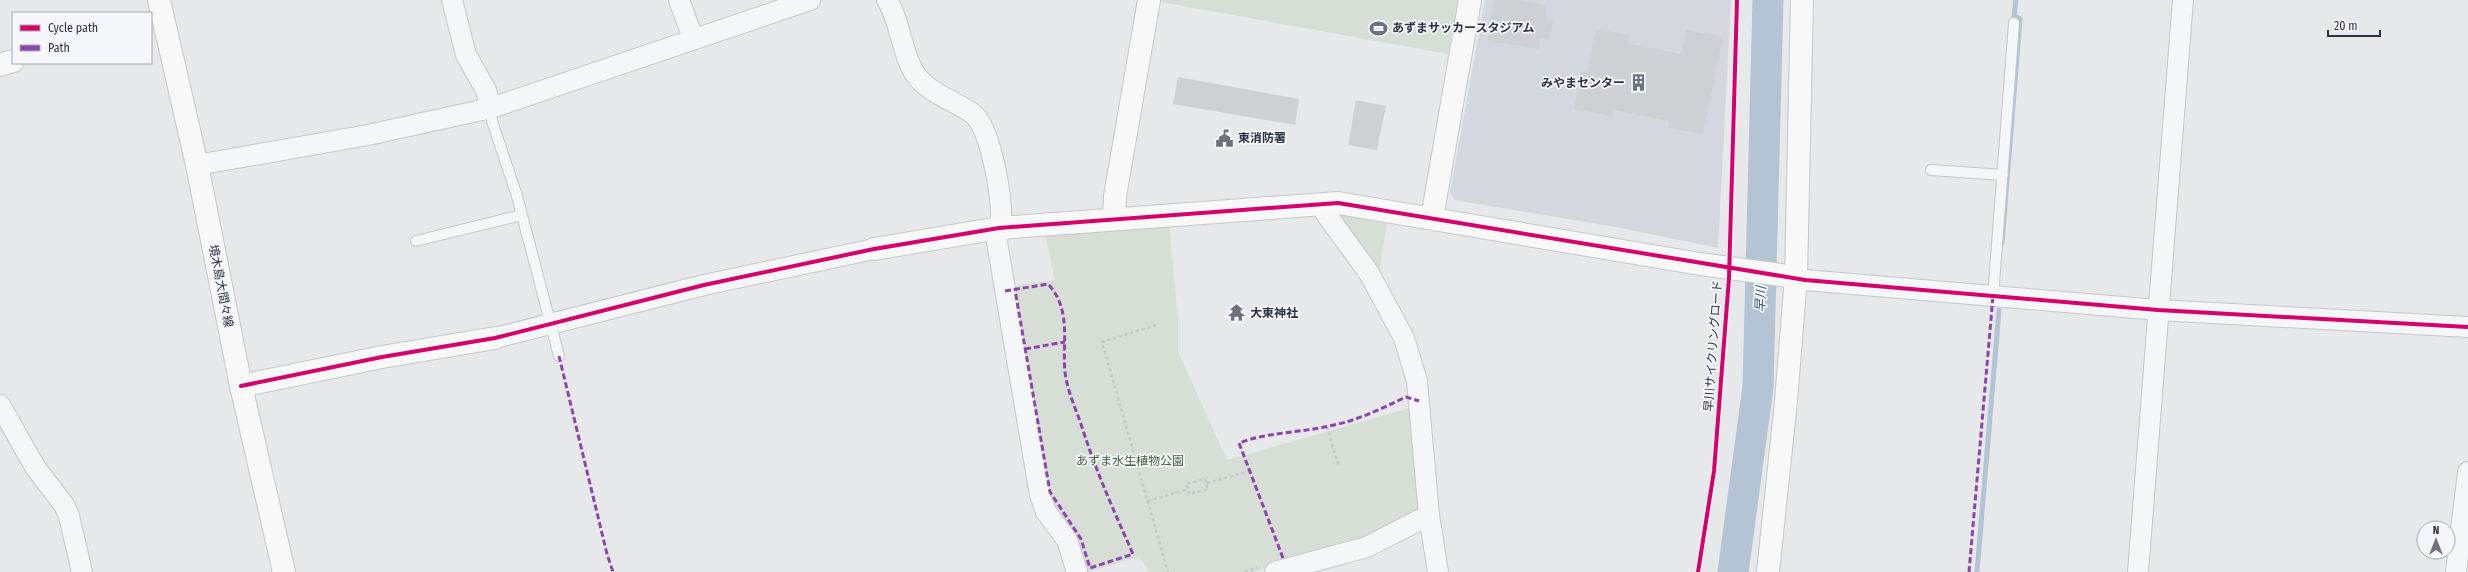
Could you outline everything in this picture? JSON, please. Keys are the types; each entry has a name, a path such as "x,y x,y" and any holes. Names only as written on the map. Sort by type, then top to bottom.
{"street":[{"path":"452,0 466,55 486,90 491,108"},
{"path":"679,0 693,38"},
{"path":"197,165 368,135 491,108 693,38 810,0"},
{"path":"887,0 893,10 910,63 916,74 930,89 973,114 985,129 990,142 1001,215 998,242 1040,495 1046,512 1067,540 1077,572"},
{"path":"1114,219 1115,196 1149,0"},
{"path":"1432,218 1470,0"},
{"path":"1768,572 1786,401 1802,0"},
{"path":"2138,572 2183,0"},
{"name":"境木島大間々線","path":"158,12 197,165 241,386 284,572"},
{"path":"0,65 12,61"},
{"path":"1321,204 1326,214 1369,273 1404,338 1417,380 1429,515 1438,572"},
{"path":"241,386 382,357 496,338 704,285 874,249 999,228 1321,204 1348,204 1733,269 1791,276 1805,280 2158,310 2468,327"},
{"path":"0,405 35,467 66,511 82,572"},
{"path":"2456,572 2468,472"},
{"path":"1276,572 1367,547 1429,515"}],"lane":[{"path":"1992,296 2014,23"},
{"path":"491,108 492,121 522,215 559,356"},
{"path":"1932,170 2002,175"},
{"path":"416,241 522,215"}],"path":[{"path":"1156,325 1102,342 1168,572"},
{"path":"1327,427 1339,467"},
{"path":"1207,483 1250,471"},
{"path":"1206,479 1207,483 1208,489 1189,494 1186,484 1206,479"},
{"path":"1148,501 1188,489"}],"shaded area":[{"path":"1485,0 1731,0 1718,248 1621,228 1454,200 1450,193"}],"green space":[{"name":"あずまサッカースタジアム","path":"1162,0 1458,0 1448,54 1161,2"},
{"path":"1339,213 1387,221 1379,274 1335,216"},
{"name":"あずま水生植物公園","path":"1169,223 1178,320 1178,352 1227,460 1413,407 1419,509 1362,542 1290,558 1254,572 1150,572 1139,557 1087,572 1076,539 1046,493 1011,286 1055,280 1045,233"}],"building":[{"path":"1494,0 1518,0 1547,5 1545,19 1553,20 1550,39 1540,38 1539,49 1487,41"},
{"name":"みやまセンター","path":"1596,29 1629,35 1627,43 1681,54 1686,30 1723,37 1703,134 1668,128 1669,121 1613,110 1612,116 1574,109 1581,72 1588,71"},
{"path":"1178,77 1299,99 1295,125 1173,104"},
{"path":"1356,100 1386,106 1377,150 1348,145"}],"waterway":[{"name":"早川","path":"1733,572 1758,387 1768,0"},
{"path":"2002,243 2020,19 2014,16 2016,0"},
{"path":"1977,572 1999,310"}],"marked path":[{"path":"1005,291 1048,284 1060,304 1064,326 1065,372 1069,391 1098,472 1133,554 1090,568 1081,539 1050,492 1015,290"},
{"path":"1969,572 1993,296"},
{"path":"1025,349 1065,342"},
{"path":"559,356 607,554 613,572"},
{"path":"1283,558 1239,443 1250,439 1339,424 1368,414 1406,397 1419,401"}],"cycle path":[{"name":"早川サイクリングロード","path":"1698,572 1714,471 1729,278 1737,0"},
{"path":"241,386 382,357 495,338 704,285 874,249 999,228 1338,203 1805,280 2158,310 2468,327"}],"place":[{"name":"あずまサッカースタジアム","path":"1379,28"},
{"name":"みやまセンター","path":"1638,83"},
{"name":"東消防署","path":"1225,138"},
{"name":"大東神社","path":"1237,313"}]}
